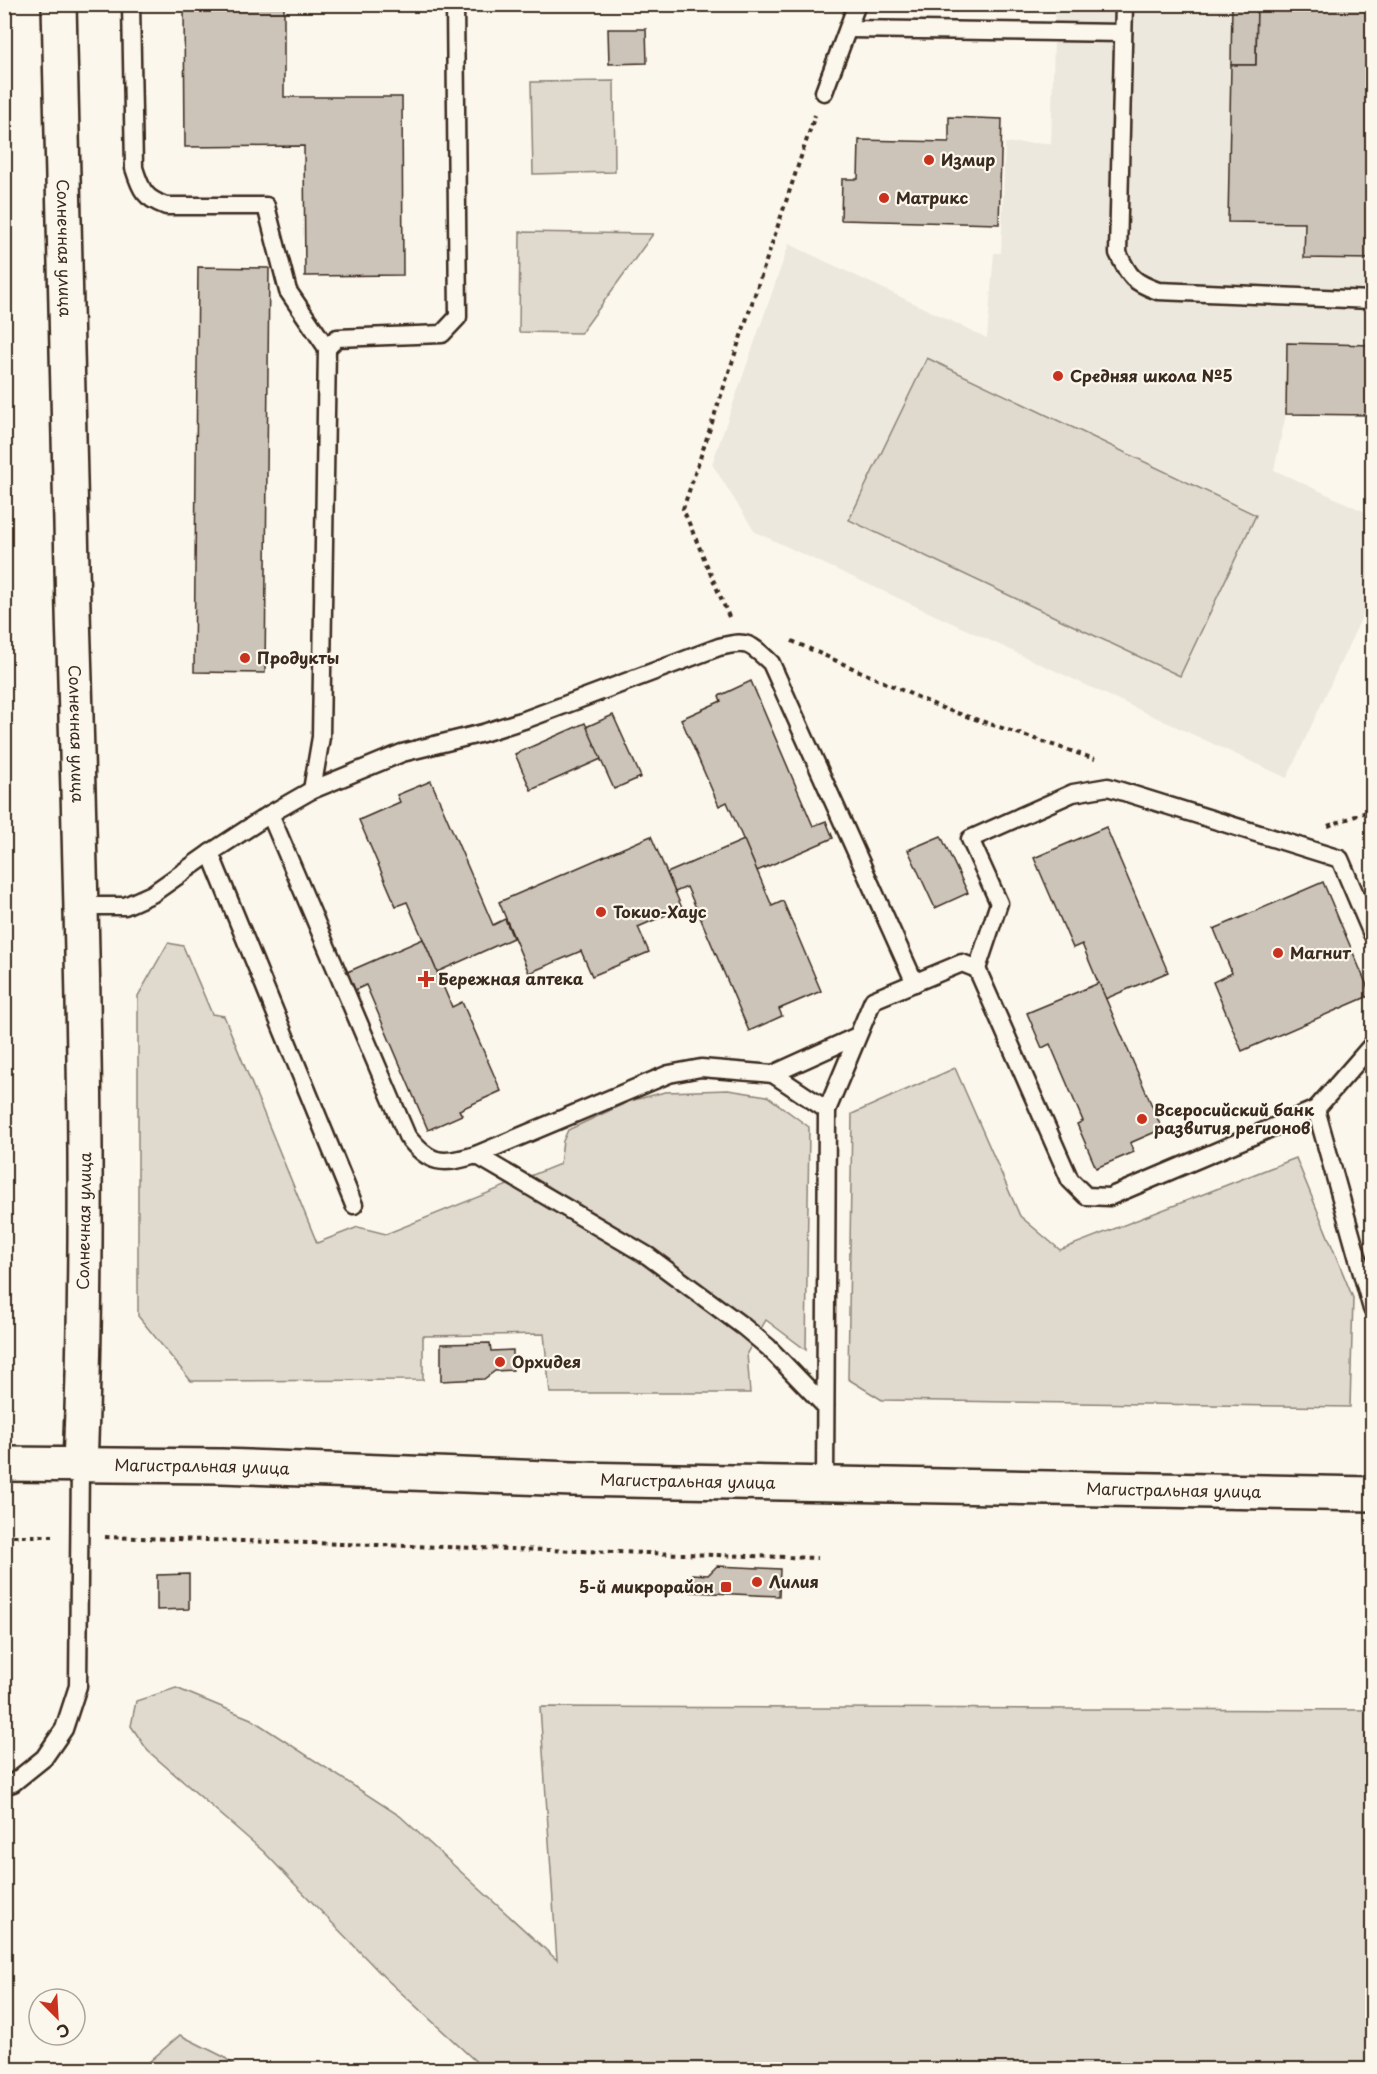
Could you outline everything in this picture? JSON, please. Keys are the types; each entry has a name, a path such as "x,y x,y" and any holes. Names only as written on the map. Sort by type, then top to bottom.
{"street":[{"name":"Солнечная улица","path":"59,4 81,906 85,1166 80,1465"},
{"name":"Магистральная улица","path":"4,1464 221,1466 573,1479 1372,1494"}],"lane":[{"path":"131,4 134,168 140,188 151,200 166,206 266,206 288,291 327,348 321,737 312,790"},
{"path":"327,348 337,338 442,334 458,317 455,4"},
{"path":"824,92 857,4"},
{"path":"1124,4 1118,253 1125,269 1138,283 1158,291 1372,300"},
{"path":"848,29 1123,33"},
{"path":"81,906 125,906 152,894 210,853 312,790 402,753 483,733 527,719 719,647 739,642 754,647 771,663 915,983"},
{"path":"1372,934 1340,859 1108,787 1073,793 970,839 999,903 977,969 1070,1180 1086,1196 1108,1197 1316,1108 1372,1045"},
{"path":"270,814 407,1136 421,1153 438,1160 455,1161 476,1155 669,1074 701,1068 773,1074 827,1110"},
{"path":"210,853 354,1205"},
{"path":"825,1484 827,1110 873,1000 962,963 977,969"},
{"path":"773,1074 857,1036"},
{"path":"1316,1108 1372,1309"},
{"path":"476,1155 648,1256 768,1347 825,1406"},
{"path":"4,1786 13,1783 44,1758 64,1729 78,1686 80,1465"}],"path":[{"path":"739,642 683,509 807,136 824,92"},
{"path":"728,615 737,618"},
{"path":"783,638 942,708 1102,762"},
{"path":"1320,829 1372,810"},
{"path":"4,1536 818,1558"}],"shaded area":[{"name":"Средняя школа №5","path":"1055,5 1372,5 1372,415 1286,414 1274,470 1372,515 1372,595 1287,778 755,532 712,464 789,244 987,338 994,253 1001,253 1005,143 1051,143"},
{"path":"614,81 615,172 533,174 531,82"},
{"path":"520,232 653,234 581,333 519,332"},
{"path":"927,358 1256,515 1180,676 849,520"},
{"path":"168,943 183,946 212,1014 224,1016 317,1243 358,1227 386,1234 560,1164 563,1141 568,1130 630,1101 665,1092 728,1090 767,1096 809,1127 806,1350 766,1320 747,1353 750,1393 550,1393 544,1334 423,1336 423,1380 191,1381 138,1316 138,996"},
{"path":"955,1068 1020,1216 1060,1250 1296,1158 1353,1298 1350,1407 882,1400 848,1379 852,1114"},
{"path":"176,1688 251,1719 400,1816 557,1960 540,1707 1372,1710 1372,2069 484,2069 384,1977 264,1852 148,1751 131,1726 136,1701"},
{"path":"180,2035 224,2057 238,2069 141,2069"}],"building":[{"path":"184,4 284,4 284,97 402,97 403,275 305,276 304,146 185,147"},
{"path":"1232,4 1257,4 1256,65 1231,65"},
{"path":"1257,4 1372,4 1372,259 1304,258 1305,223 1228,222 1231,65 1256,65"},
{"path":"608,29 646,29 647,63 609,64"},
{"name":"Измир","path":"949,117 1002,119 999,224 841,220 842,179 858,179 859,140 949,142"},
{"path":"198,267 269,268 265,673 194,672"},
{"path":"1287,343 1372,345 1372,415 1286,414"},
{"path":"751,681 813,826 826,821 833,838 757,871 727,802 719,806 681,719 721,701 719,696"},
{"path":"613,715 641,777 614,789 586,727"},
{"path":"585,723 601,759 531,790 515,754"},
{"path":"431,781 493,925 505,919 513,938 437,972 407,902 396,906 359,820 400,802 397,795"},
{"path":"1106,827 1168,972 1105,999 1082,944 1073,948 1034,858"},
{"path":"651,836 682,908 638,927 649,952 592,976 581,951 529,973 499,902"},
{"path":"941,836 968,893 935,908 908,850"},
{"path":"744,840 772,906 783,901 821,991 779,1009 782,1016 749,1031 687,887 675,892 667,873"},
{"path":"1323,882 1371,995 1242,1051 1213,982 1232,973 1214,929"},
{"path":"423,939 452,1007 462,1002 501,1091 459,1110 462,1115 428,1130 366,985 353,991 345,973"},
{"path":"1099,983 1162,1129 1130,1143 1134,1152 1096,1168 1077,1124 1083,1121 1050,1044 1042,1048 1027,1013"},
{"path":"490,1343 491,1351 513,1350 513,1370 495,1371 484,1379 441,1381 441,1344"},
{"path":"717,1566 780,1569 779,1596 691,1592 692,1574 708,1575"},
{"path":"189,1574 189,1609 157,1610 157,1575"}],"place":[{"name":"Измир","path":"929,160"},
{"name":"Матрикc","path":"884,198"},
{"name":"Средняя школа №5","path":"1058,376"},
{"name":"Продукты","path":"245,658"},
{"name":"Токио-Хаус","path":"601,912"},
{"name":"Магнит","path":"1278,953"},
{"name":"Бережная аптека","path":"426,979"},
{"name":"Всеросийский банк развития регионов","path":"1142,1119"},
{"name":"Орхидея","path":"500,1362"},
{"name":"Лилия","path":"757,1582"},
{"name":"5-й микрорайон","path":"726,1587"}]}
